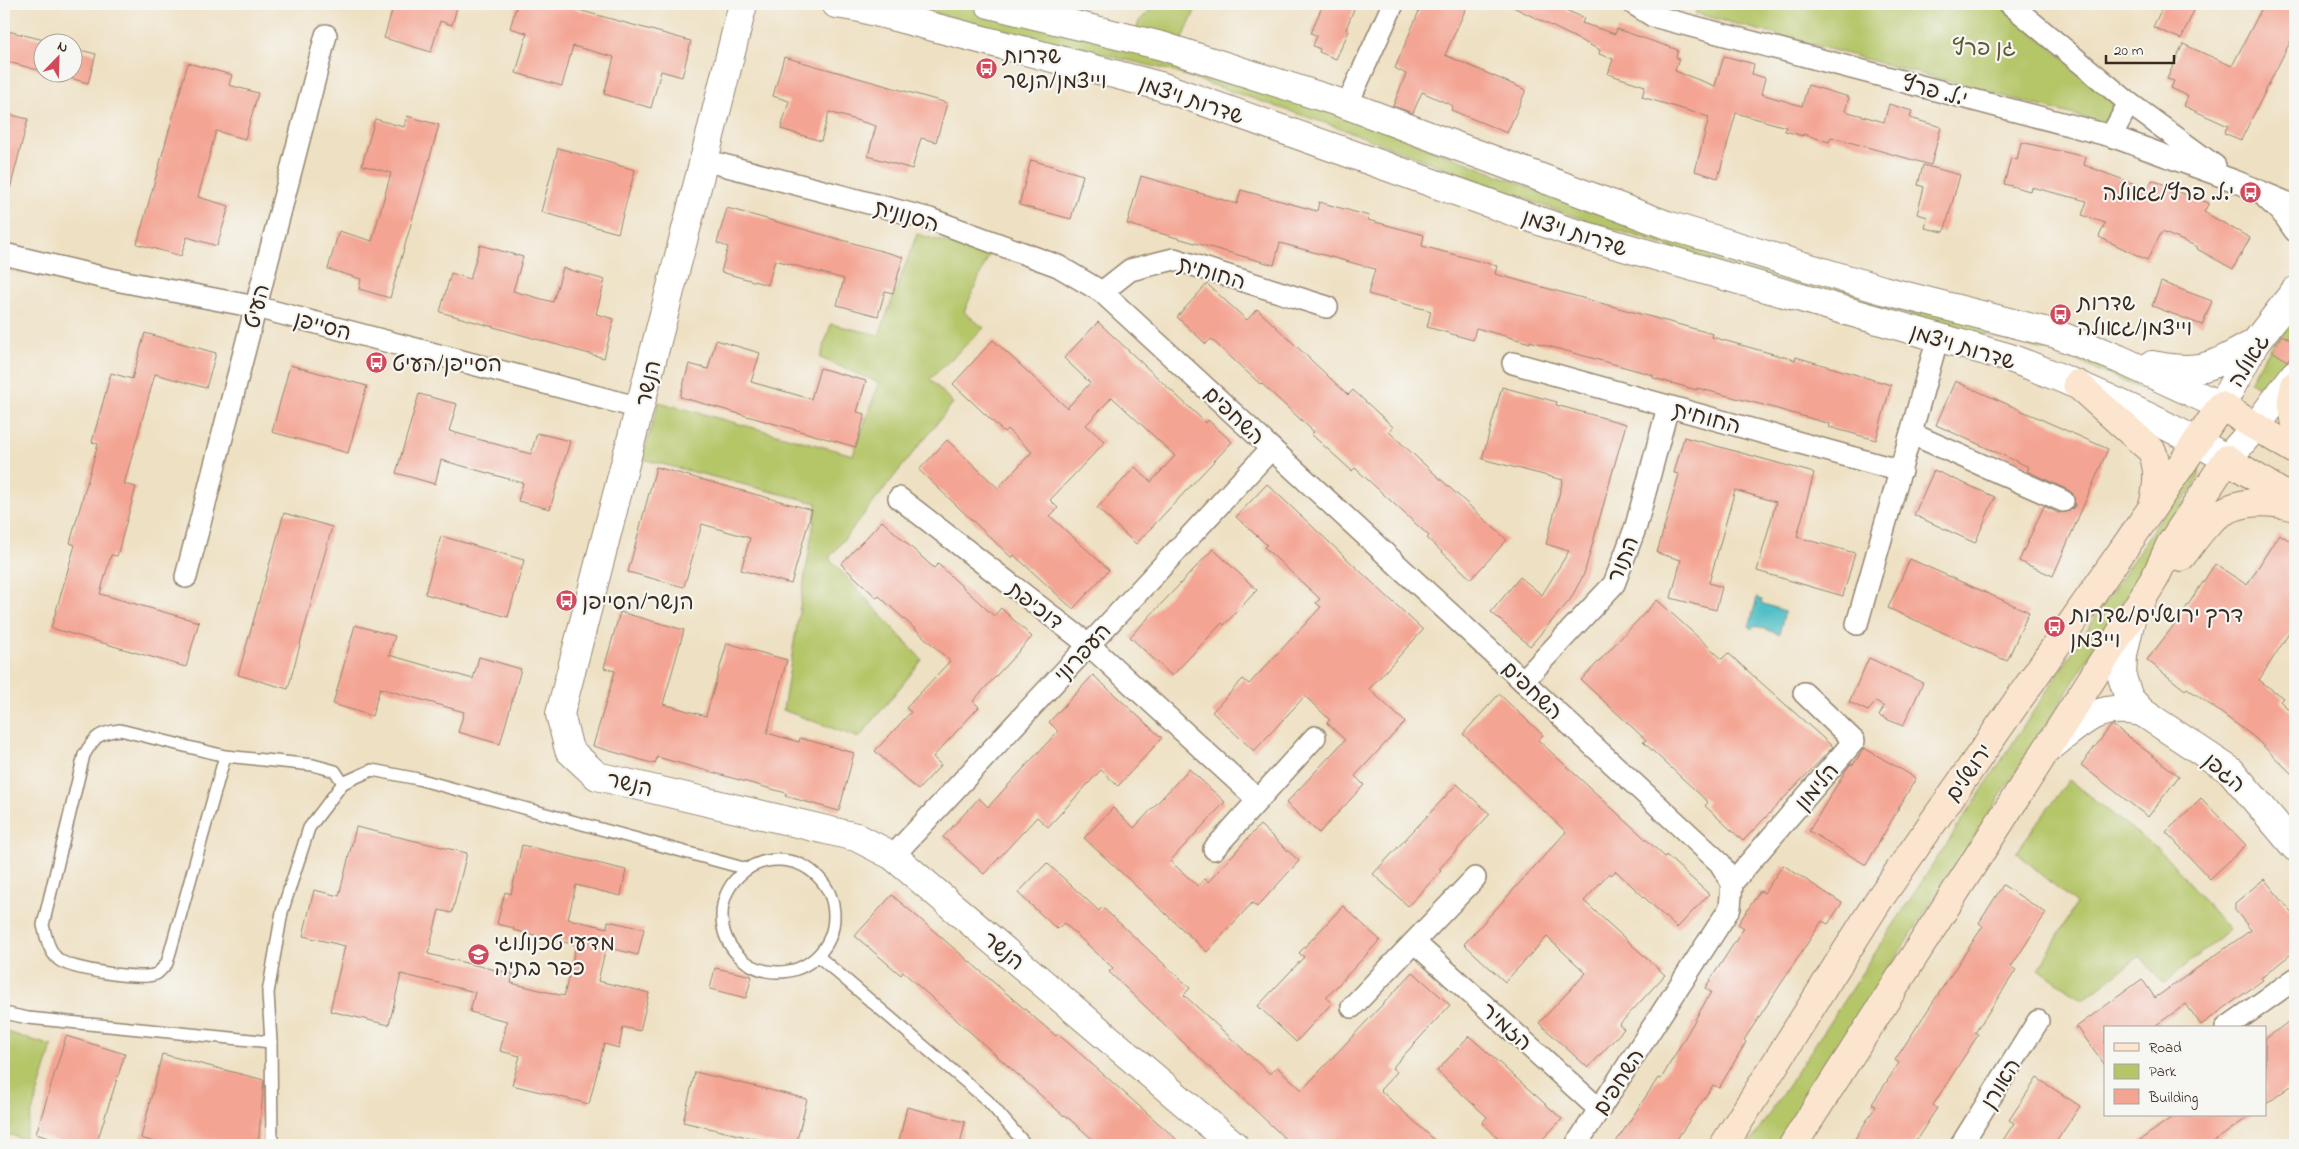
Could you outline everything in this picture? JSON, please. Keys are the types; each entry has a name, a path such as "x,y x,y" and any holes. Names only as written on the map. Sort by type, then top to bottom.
{"main road":[{"path":"2077,384 2152,451 2157,465 2158,484 2152,508"},
{"path":"2295,385 2292,399 2295,420"},
{"name":"שדרות ויצמן","path":"2221,406 2295,450"},
{"name":"ירושלים","path":"1724,1145 1878,901 2221,406"},
{"path":"1793,1145 2048,749 2155,578 2170,545 2227,459"},
{"name":"שדרות ויצמן","path":"2227,459 2295,502"},
{"path":"2155,578 2181,556 2209,522 2233,507 2273,501 2295,507"}],"street":[{"name":"הנשר","path":"743,4 560,714 569,750 597,776 856,837 893,856 1234,1145"},
{"name":"שדרות ויצמן","path":"836,4 860,8 1160,86 1565,230 1684,266 2010,358 2077,384 2196,441 2227,459"},
{"name":"שדרות ויצמן","path":"989,4 1162,46 1347,105 1667,225 1883,290 2056,334 2119,359 2221,406"},
{"path":"1347,105 1393,4"},
{"name":"י.ל. פרץ","path":"1634,4 1654,16 2111,136 2235,180 2295,206"},
{"name":"י.ל. פרץ","path":"2010,4 2129,103 2235,180"},
{"name":"העיט","path":"186,576 326,35"},
{"path":"2111,136 2129,103"},
{"name":"הסנונית","path":"704,160 930,220 1058,266 1102,292"},
{"name":"י.ל. פרץ","path":"2256,190 2284,215 2295,231"},
{"name":"הסייפן","path":"4,254 105,278 256,307 640,408"},
{"name":"החוחית","path":"1102,292 1130,270 1174,259 1327,307"},
{"name":"גאולה","path":"2221,406 2255,342 2295,291"},
{"name":"השחפים","path":"1102,292 1720,863 1732,883 1730,908 1576,1145"},
{"path":"1857,624 1938,337"},
{"path":"2119,359 2178,370 2204,368 2255,342"},
{"name":"החוחית","path":"1513,364 1901,471"},
{"name":"גאולה","path":"2227,459 2256,426 2295,374"},
{"name":"התור","path":"1523,681 1614,584 1636,526 1668,407"},
{"path":"1912,434 2064,501"},
{"name":"העפרוני","path":"893,856 1271,449"},
{"name":"דוכיפת","path":"899,498 1088,645 1257,799"},
{"name":"הגפן","path":"2132,614 2123,655 2122,677 2130,698 2142,712 2231,771 2295,847"},
{"name":"הלימון","path":"1732,883 1854,741 1804,693"},
{"name":"הגפן","path":"2048,749 2090,717 2101,711 2128,709 2142,712"},
{"path":"1214,849 1257,799 1315,737"},
{"path":"1352,1007 1475,878"},
{"name":"הזמיר","path":"1414,942 1600,1110"},
{"path":"2229,1026 2295,979"},
{"name":"האורן","path":"1961,1145 2038,1021"}],"lane":[{"path":"225,756 168,963 156,974 139,977 70,965 58,959 47,943 43,926 84,755 92,742 102,733 120,730 225,756 313,765 335,771 343,783"},
{"path":"272,1145 271,1042 268,993 282,912 309,828 343,783 372,770 418,779 747,869"},
{"path":"782,860 800,864 815,874 827,888 833,905 834,923 829,940 818,956 803,966 785,972 766,971 749,964 735,951 725,935 722,917 725,898 734,882 747,869 764,862 782,860"},
{"path":"818,956 988,1101 1026,1145"},
{"path":"4,1013 28,1018 271,1042"}],"green space":[{"path":"898,4 961,4 1166,54 1346,115 1559,199 1760,268 2072,347 2178,395 2175,403 2059,354 1757,275 1555,210 1340,128 1168,70"},
{"path":"1156,4 1198,4 1180,45 1135,35 1139,21"},
{"name":"גן פרץ","path":"1700,4 1998,4 2113,98 2113,110 2107,118 2100,122 1695,13"},
{"path":"917,234 989,255 964,312 984,328 930,379 953,403 829,558 922,660 859,738 783,710 817,503 642,459 659,402 853,455 879,383 820,358 831,324 879,335"},
{"path":"2295,317 2295,357 2269,394 2250,382 2266,354"},
{"path":"2199,468 2199,475 2195,484 2057,708 1775,1145 1749,1145 2186,479"},
{"path":"2069,780 2166,856 2229,930 2163,984 2140,956 2082,1000 2039,969 2076,904 2016,852"},
{"path":"4,1031 52,1046 24,1139 4,1133"}],"water":[{"path":"1757,598 1762,600 1761,603 1785,611 1779,634 1754,625 1752,629 1749,627"}],"building":[{"path":"394,4 458,4 452,25 440,21 431,52 384,38"},
{"path":"517,4 557,4 691,41 682,77 661,71 651,108 604,94 614,57 573,46 562,86 516,73 527,33 510,28"},
{"path":"1323,4 1356,4 1346,29 1349,31 1336,59 1319,52 1320,49 1313,46 1317,36 1311,33"},
{"path":"1422,4 1468,4 1445,55 1526,90 1507,133 1451,110 1453,106 1422,92 1413,113 1393,106 1406,74 1395,68"},
{"path":"1507,4 1552,4 1584,18 1582,23 1615,34 1617,29 1678,50 1676,57 1679,59 1675,71 1715,86 1724,56 1754,64 1752,74 1765,78 1761,94 1802,106 1808,85 1849,97 1845,111 1884,122 1889,104 1912,111 1910,118 1941,127 1931,165 1831,137 1829,142 1803,134 1803,136 1785,131 1786,127 1736,113 1718,178 1695,171 1709,117 1642,97 1645,86 1608,74 1613,59 1599,54 1600,50"},
{"path":"2164,4 2197,4 2181,39 2153,27"},
{"path":"2264,4 2280,4 2295,12 2295,32 2241,140 2224,133 2228,126 2184,106 2188,96 2171,88 2174,81 2167,79 2183,44 2232,66"},
{"path":"4,30 32,37 32,68 4,61"},
{"path":"82,50 96,54 88,83 82,81"},
{"path":"784,57 947,103 936,142 921,138 912,169 868,156 876,126 829,112 821,141 781,129 789,101 773,96"},
{"path":"188,63 232,75 229,85 258,93 245,139 216,131 198,197 229,206 217,246 187,237 181,256 137,244"},
{"path":"4,113 28,119 10,189 4,188"},
{"path":"407,116 439,125 390,298 359,289 361,279 328,269 339,231 372,241 391,173 362,165 375,119 404,127"},
{"path":"2021,142 2086,157 2084,165 2148,189 2152,180 2177,189 2176,191 2209,203 2204,212 2250,238 2233,269 2197,249 2198,247 2162,232 2147,260 2099,237 2105,223 2082,215 2087,201 2031,187 2030,191 2004,184 2011,158 2017,160"},
{"path":"558,148 635,170 618,233 541,212"},
{"path":"1031,160 1083,175 1071,219 1019,205"},
{"path":"1923,165 1960,175 1944,232 1925,228 1928,217 1917,214 1924,187 1918,185"},
{"path":"1141,176 1237,204 1241,190 1317,211 1319,202 1369,216 1368,220 1424,235 1422,246 1497,266 1495,274 1713,334 1712,337 1795,360 1796,357 1891,385 1876,440 1829,427 1830,424 1767,406 1653,378 1653,375 1530,341 1530,343 1476,328 1473,340 1427,327 1431,311 1368,294 1375,269 1280,243 1274,265 1127,224"},
{"path":"727,208 903,257 893,293 885,291 878,316 837,305 844,279 775,260 768,285 721,272 728,247 717,243"},
{"path":"480,245 523,257 513,291 553,302 563,268 605,280 596,314 614,319 604,358 440,312 451,273 470,279"},
{"path":"2161,282 2212,301 2202,325 2152,306"},
{"path":"1207,284 1247,320 1257,309 1348,395 1353,390 1393,427 1389,432 1507,540 1471,579 1427,538 1429,536 1355,468 1352,471 1311,434 1314,432 1261,383 1211,339 1206,344 1177,317"},
{"path":"1098,322 1206,423 1208,420 1232,442 1136,544 1097,508 1135,467 1151,482 1175,456 1112,397 1086,425 1105,442 1050,500 1058,508 1050,516 1109,570 1073,609 1014,555 1012,558 919,470 947,440 998,488 1032,452 1007,429 1004,432 953,384 993,340 1067,408 1090,383 1064,358"},
{"path":"145,333 216,353 206,388 155,374 124,484 136,487 117,556 111,555 100,594 199,622 186,667 51,628 75,545 70,543 98,444 92,442 111,373 132,379"},
{"path":"2282,335 2295,343 2295,352 2287,361 2271,350"},
{"path":"716,340 760,353 751,382 811,399 820,368 866,381 857,412 865,414 856,447 680,397 689,364 708,369"},
{"path":"290,365 367,386 348,453 272,432"},
{"path":"1955,381 2108,449 2053,576 2019,561 2044,506 2058,513 2070,511 2075,506 2073,494 2027,471 2029,467 1936,425"},
{"path":"1502,387 1557,402 1556,405 1626,424 1584,574 1570,600 1530,646 1491,612 1520,577 1542,595 1569,551 1546,544 1563,480 1482,459"},
{"path":"419,394 457,404 449,431 531,454 537,433 570,441 550,509 518,501 523,483 441,460 435,484 396,473"},
{"path":"1684,437 1814,473 1797,537 1855,553 1843,596 1757,571 1776,502 1735,490 1709,583 1722,587 1716,610 1671,598 1681,560 1657,553 1679,474 1674,473"},
{"path":"656,467 812,510 791,584 741,570 750,538 702,524 684,587 628,572"},
{"path":"1934,470 1995,497 1975,543 1914,515"},
{"path":"1267,484 1423,630 1369,689 1405,722 1355,776 1364,785 1319,833 1286,803 1345,740 1327,723 1330,720 1305,696 1254,751 1212,712 1243,679 1249,684 1321,607 1316,603 1320,599 1264,547 1267,545 1236,517"},
{"path":"284,513 332,527 288,689 238,675"},
{"path":"882,521 934,568 938,564 994,616 1001,608 1032,637 973,701 979,707 933,757 941,765 918,790 875,751 911,712 906,708 950,661 841,564"},
{"path":"2279,534 2295,544 2295,624 2259,680 2283,698 2280,701 2295,716 2295,777 2254,737 2187,688 2185,690 2147,660 2178,620 2215,564 2247,585"},
{"path":"441,536 524,560 508,617 425,594"},
{"path":"1213,549 1257,590 1224,625 1222,623 1172,676 1130,637"},
{"path":"1910,559 2029,612 2007,661 1888,608"},
{"path":"1657,600 1722,659 1728,653 1833,747 1743,841 1705,806 1708,802 1643,742 1646,740 1581,680"},
{"path":"620,612 684,630 663,704 706,716 727,643 787,660 767,733 799,742 800,738 854,753 839,811 785,796 786,793 657,757 655,764 593,746 615,671 604,668"},
{"path":"355,625 395,636 389,655 473,679 479,657 521,669 500,744 458,732 464,712 380,688 372,716 333,704"},
{"path":"1869,658 1923,683 1903,726 1879,716 1884,707 1876,702 1868,711 1849,702"},
{"path":"1093,675 1162,738 1118,786 1101,770 1048,827 1037,817 984,874 943,837 979,798 988,807 1058,731 1049,722"},
{"path":"1499,694 1543,735 1538,740 1665,857 1666,855 1709,894 1677,928 1616,871 1611,875 1609,873 1584,901 1665,975 1619,1025 1624,1029 1588,1068 1539,1023 1586,973 1547,937 1505,982 1464,944 1566,832 1463,734"},
{"path":"2111,726 2114,726 2179,776 2148,817 2081,765"},
{"path":"1864,748 1916,778 1866,865 1809,831 1846,770 1851,764 1853,765"},
{"path":"1189,769 1225,802 1170,861 1198,886 1205,879 1208,882 1260,825 1299,861 1257,907 1252,903 1207,952 1084,838 1113,808 1134,828"},
{"path":"1457,784 1490,814 1408,906 1373,874"},
{"path":"2201,798 2246,845 2210,879 2166,832"},
{"path":"356,827 467,853 452,913 439,910 428,954 513,974 511,983 564,996 576,945 513,930 514,928 497,924 505,892 511,894 522,845 626,870 621,896 576,885 568,919 607,928 608,921 644,929 638,955 606,947 598,981 649,993 640,1031 623,1027 619,1048 604,1044 589,1104 512,1085 520,1056 500,1051 507,1021 470,1012 475,992 401,974 389,1025 330,1011 345,946 303,936 314,890 339,896"},
{"path":"1047,863 1099,911 1102,907 1190,988 1184,995 1270,1074 1277,1067 1302,1090 1413,972 1450,1005 1392,1068 1397,1072 1380,1090 1440,1145 1292,1145 1109,972 1113,968 1064,923 1057,929 1018,893"},
{"path":"1783,865 1842,903 1828,924 1822,921 1744,1040 1746,1042 1719,1088 1713,1085 1673,1145 1614,1145 1658,1078 1661,1079 1711,992 1705,988 1744,928 1738,924 1760,891 1764,893"},
{"path":"2264,879 2295,916 2295,951 2261,978 2263,980 2201,1025 2186,1004 2155,1026 2104,1026 2104,1064 2078,1028 2075,1028 2142,979 2155,998 2251,930 2235,910 2235,903"},
{"path":"2003,885 2046,913 2011,967 2016,970 1975,1033 1978,1035 1933,1105 1937,1108 1913,1145 1851,1145 1876,1106 1872,1104 1899,1063 1895,1060 1983,926 1979,923"},
{"path":"892,895 1056,1036 1058,1034 1183,1145 1099,1145 1064,1116 903,972 901,975 855,936"},
{"path":"1343,906 1380,940 1326,998 1332,1003 1296,1042 1258,1006 1304,957 1299,953"},
{"path":"715,968 752,976 746,998 710,989"},
{"path":"2295,1017 2295,1083 2266,1104 2266,1038"},
{"path":"66,1036 125,1054 96,1145 71,1145 36,1134"},
{"path":"1469,1036 1562,1119 1537,1145 1506,1145 1482,1123 1487,1117 1437,1071"},
{"path":"162,1054 264,1080 258,1145 164,1145 141,1138"},
{"path":"695,1072 807,1099 796,1145 781,1145 683,1122"},
{"path":"2037,1078 2080,1106 2054,1145 2000,1145 2014,1123 2009,1120"},
{"path":"907,1107 965,1122 960,1145 898,1145"},
{"path":"2174,1116 2250,1116 2209,1145 2133,1145"}],"place":[{"name":"שדרות וייצמן/הנשר","path":"987,68"},
{"name":"י.ל. פרץ/גאולה","path":"2250,192"},
{"name":"שדרות וייצמן/גאולה","path":"2061,315"},
{"name":"הסייפן/העיט","path":"376,363"},
{"name":"הנשר/הסייפן","path":"566,601"},
{"name":"דרך ירושלים/שדרות וייצמן","path":"2054,627"},
{"name":"מדעי טכנולוגי כפר בתיה","path":"478,955"}]}
